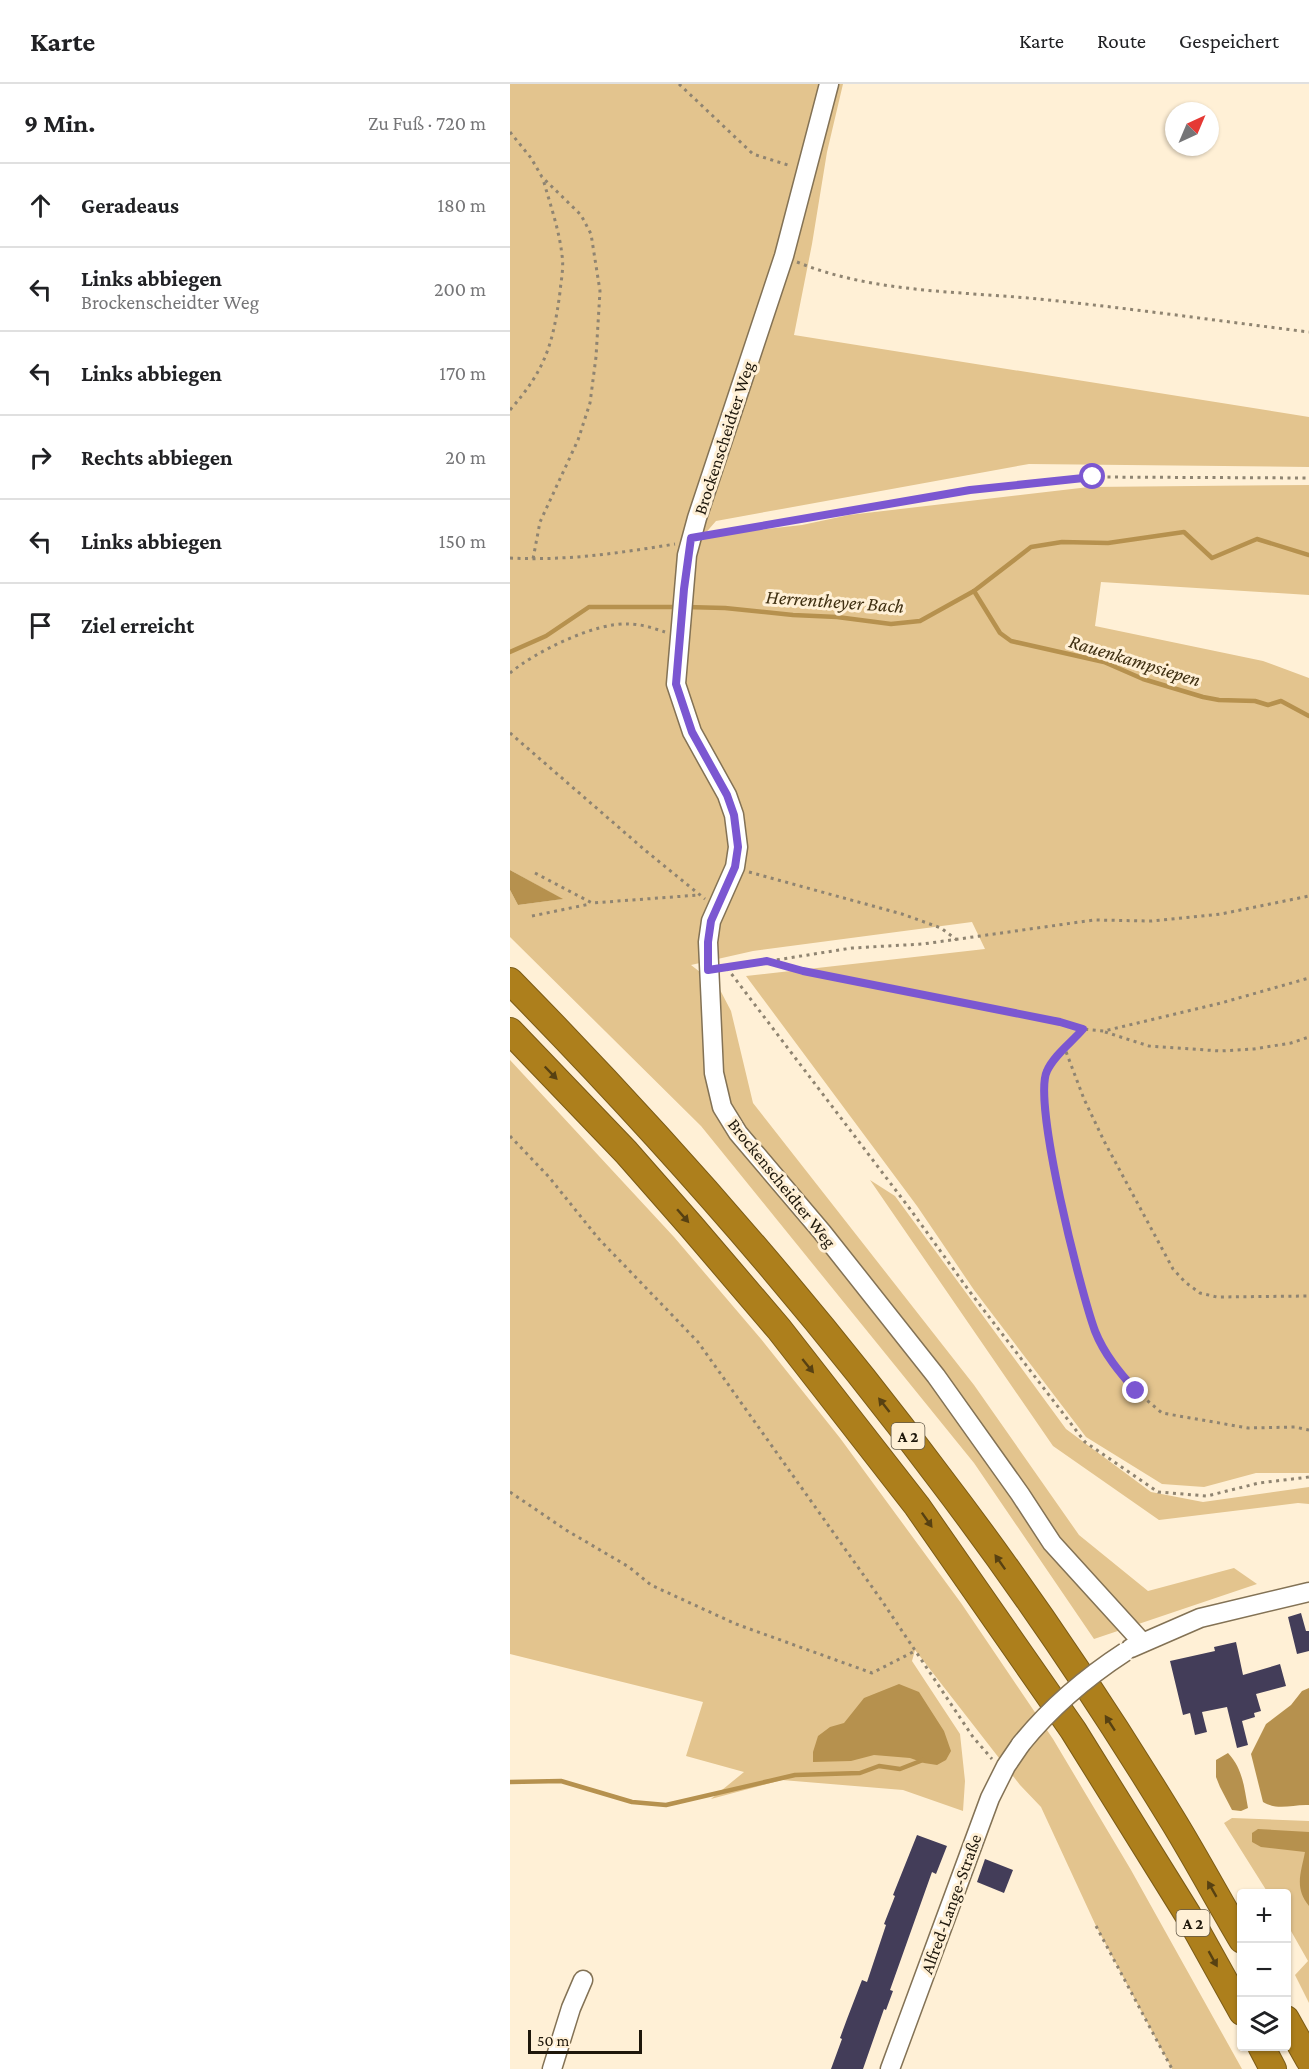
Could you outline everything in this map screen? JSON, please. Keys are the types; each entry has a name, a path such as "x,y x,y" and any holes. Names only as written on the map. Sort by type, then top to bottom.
{"highway":[{"name":"A 2","path":"510,981 581,1053 721,1207 811,1313 941,1478 1106,1715 1176,1825 1237,1931"},
{"name":"A 2","path":"510,1031 626,1152 691,1226 779,1329 917,1506 1073,1730 1188,1915 1237,2003"},
{"path":"1291,2026 1309,2060"},
{"path":"1264,2051 1273,2069"}],"street":[{"name":"Brockenscheidter Weg","path":"829,84 784,256 691,538 684,589 676,684 692,732 727,795 734,815 738,847 735,867 711,921 708,942 714,1073 722,1107 729,1120 822,1232 936,1376 1020,1494 1052,1544 1142,1642"},
{"name":"Alfred-Lange-Straße","path":"890,2069 995,1786 1021,1744 1038,1724 1076,1687 1142,1642 1200,1618 1309,1592"},
{"path":"552,2069 571,2008 583,1980"}],"path":[{"path":"679,84 753,154 807,171"},
{"path":"510,132 531,158 542,177 558,228 563,257 555,329 546,357 535,379 510,410"},
{"path":"533,559 540,522 578,440 590,403 596,357 600,291 591,234 581,215 542,177"},
{"path":"784,256 813,268 892,287 1039,299 1309,332"},
{"path":"510,558 533,559 617,554 677,543 691,538 970,490 1093,477 1309,478"},
{"path":"510,673 523,662 556,644 612,625 627,623 681,629"},
{"path":"510,733 646,852 699,894 719,901"},
{"path":"735,867 902,915 941,928 957,940"},
{"path":"534,873 592,903"},
{"path":"532,916 592,903 699,894 719,901"},
{"path":"708,970 852,948 923,944 1094,920 1150,921 1221,914 1309,896"},
{"path":"767,961 803,971 1060,1022 1083,1029 1104,1031 1149,1046 1220,1051 1254,1049 1309,1037"},
{"path":"727,968 910,1209 970,1293 1085,1442 1158,1492 1207,1496 1259,1483 1309,1477"},
{"path":"1104,1031 1221,1003 1309,978"},
{"path":"1083,1029 1046,1072 1044,1092 1052,1153 1080,1282 1096,1332 1114,1365 1136,1391 1162,1413 1248,1428 1294,1427 1309,1430"},
{"path":"1065,1049 1084,1099 1104,1141 1161,1250 1185,1282 1200,1293 1217,1297 1309,1296"},
{"path":"510,1136 549,1177 598,1238 698,1342 882,1601 989,1758 1006,1766"},
{"path":"510,1492 566,1530 629,1567 651,1585 736,1624 872,1673 915,1651"},
{"path":"1095,1926 1172,2069"}],"shaded area":[{"path":"510,84 843,84 827,152 794,335 1309,417 1309,467 1029,464 716,521 703,536 802,525 849,515 1089,487 1309,485 1309,595 1101,582 1095,626 1263,661 1309,678 1309,1473 1256,1473 1204,1487 1162,1484 1086,1437 974,1290 917,1206 746,976 985,949 972,922 753,951 691,965 718,986 731,1011 753,1103 974,1385 1079,1535 1148,1591 1234,1568 1257,1584 1094,1639 974,1463 701,1126 510,937 510,890 518,905 562,899 510,870"},
{"path":"510,870 563,899 518,905 510,890"},
{"path":"510,1060 674,1237 761,1339 840,1438 961,1603 1053,1739 1131,1870 1242,2069 1172,2069 1096,1926 1041,1807 1020,1785 915,1650 912,1661 960,1734 965,1781 963,1811 903,1790 782,1780 711,1799 744,1772 686,1756 703,1702 510,1654"},
{"path":"870,1180 895,1196 1066,1429 1151,1492 1203,1502 1309,1487 1309,1504 1298,1503 1159,1520 1053,1446"},
{"path":"899,1684 919,1692 944,1731 951,1751 946,1760 937,1765 910,1758 874,1755 851,1761 813,1762 813,1752 818,1736 830,1727 844,1723 864,1698"},
{"path":"1309,1688 1309,1805 1280,1807 1269,1805 1263,1802 1251,1754 1266,1724 1291,1705 1302,1691"},
{"path":"1228,1753 1237,1765 1244,1786 1248,1808 1241,1811 1232,1810 1216,1777 1216,1760"},
{"path":"1232,1818 1309,1821 1309,2003 1295,1975 1308,1961 1291,1931 1291,1889 1265,1889 1224,1823"},
{"path":"1258,1829 1309,1832 1309,1906 1300,1887 1305,1852 1261,1847 1252,1842 1252,1833"}],"building":[{"path":"1301,1613 1306,1631 1309,1631 1309,1651 1297,1654 1288,1617"},
{"path":"1236,1642 1243,1675 1280,1664 1286,1686 1256,1694 1261,1711 1254,1713 1255,1717 1242,1721 1248,1745 1237,1748 1227,1707 1202,1712 1207,1732 1195,1735 1190,1713 1183,1715 1170,1661 1215,1651 1214,1647"},
{"path":"917,1835 947,1846 936,1874 932,1872 890,1990 893,1991 886,2010 884,2009 863,2069 831,2069 862,1980 867,1982 895,1896 893,1895"},
{"path":"985,1859 1013,1870 1004,1893 977,1882"}],"waterway":[{"name":"Herrentheyer Bach","path":"686,607 837,617 891,624 920,621 974,591 1031,547 1062,542 1108,543 1184,532 1212,558 1257,539 1309,555"},
{"name":"Rauenkampsiepen","path":"974,591 1000,633 1011,641 1104,662 1143,679 1203,697 1255,701 1268,705 1281,701 1309,716"},
{"name":"Herrentheyer Bach","path":"510,652 546,636 589,607 677,607"},
{"path":"510,1782 561,1781 632,1802 666,1805 795,1775 860,1773 879,1766 900,1769 923,1760"}],"route":[{"path":"1093,477 970,490 691,538 687,555 676,684 692,732 727,795 734,815 738,847 735,867 711,921 708,970 767,961 803,971 1060,1022 1083,1029 1046,1072 1044,1092 1052,1153 1071,1249 1096,1332 1114,1365 1136,1391"}]}
